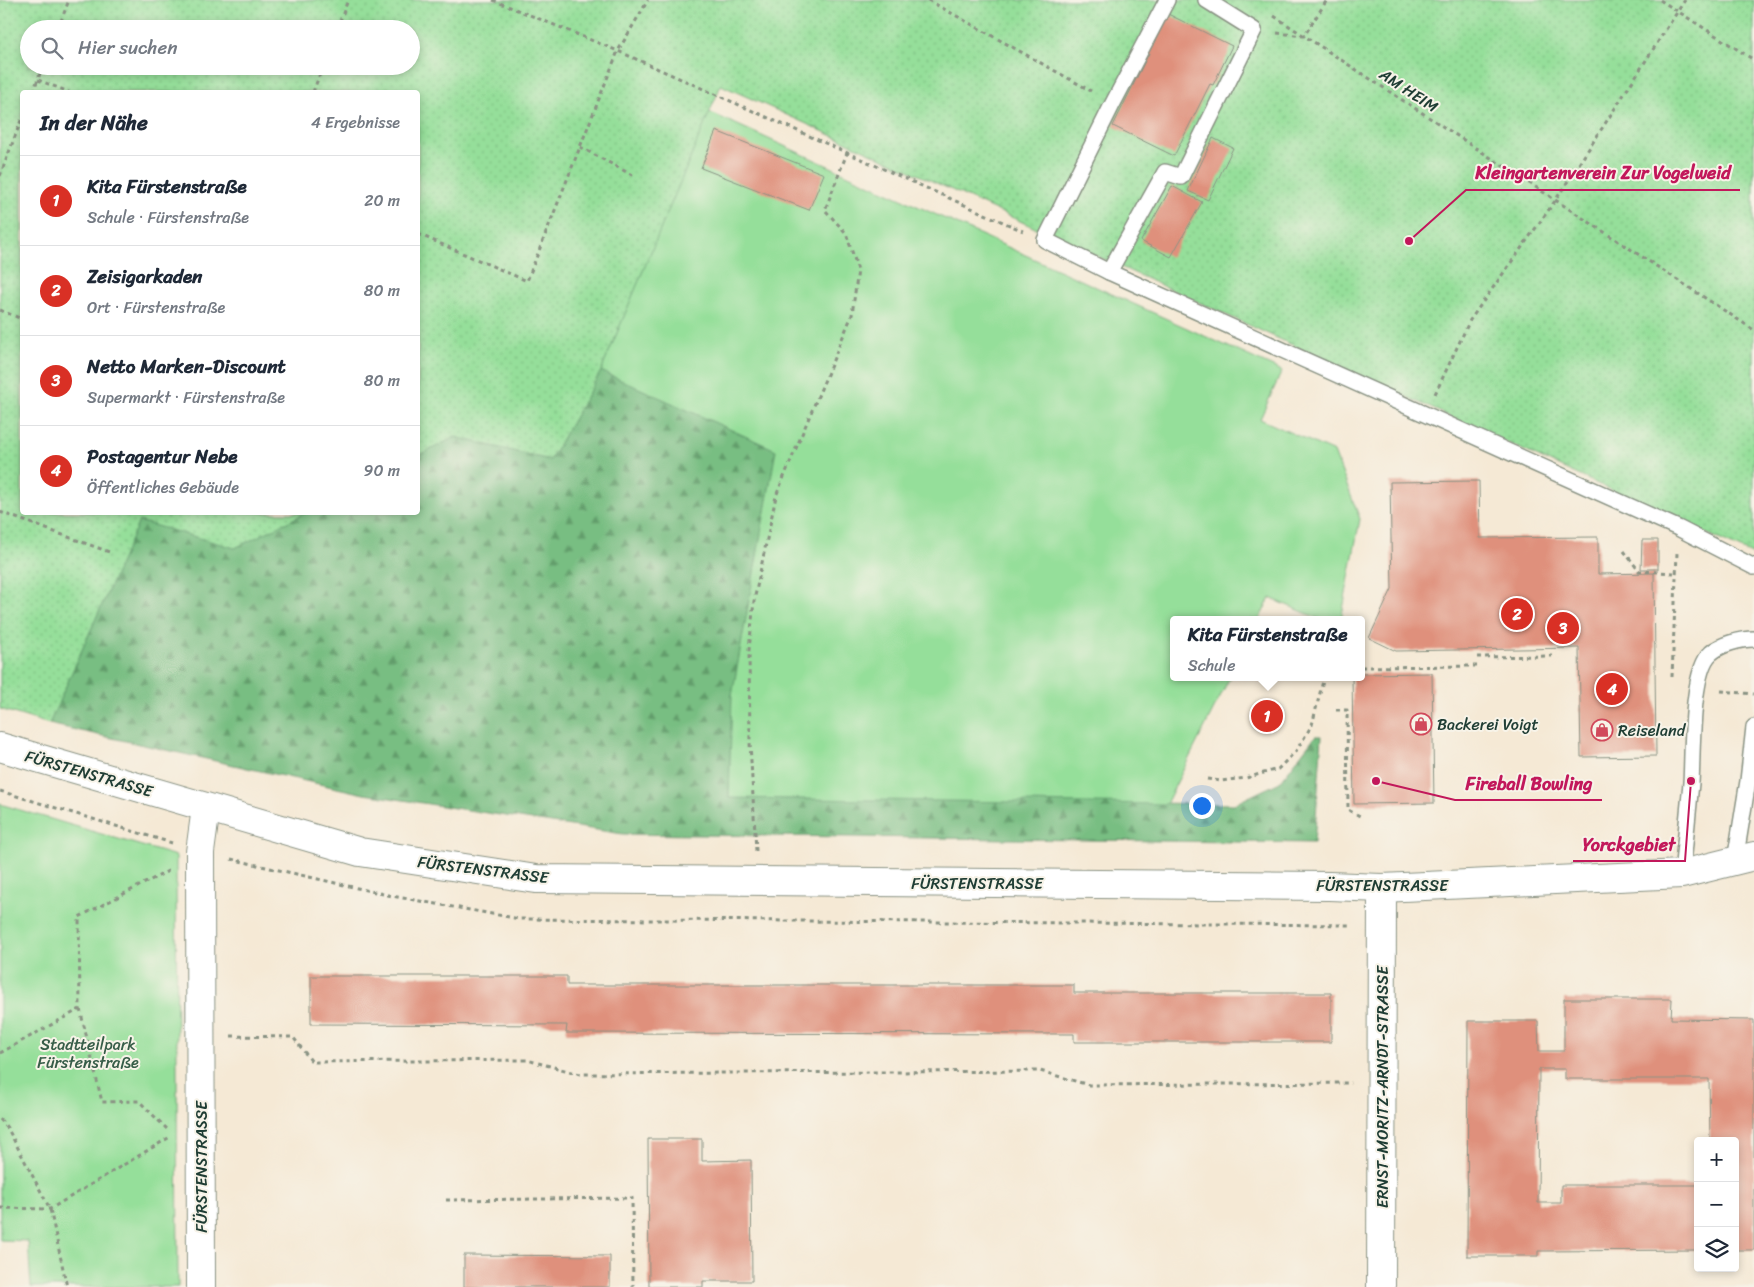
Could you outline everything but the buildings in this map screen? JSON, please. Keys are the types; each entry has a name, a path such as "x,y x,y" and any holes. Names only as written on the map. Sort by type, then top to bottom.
{"street":[{"name":"FÜRSTENSTRASSE","path":"0,747 360,852 536,879 1382,888 1682,874 1744,859"},
{"name":"FÜRSTENSTRASSE","path":"201,1287 200,852 206,808"},
{"name":"ERNST-MORITZ-ARNDT-STRASSE","path":"1381,1287 1382,888"}],"lane":[{"path":"1167,0 1044,240 1109,272 1678,528 1754,567"},
{"path":"1109,272 1165,172 1181,177 1254,30 1206,0"},
{"path":"1682,874 1691,781 1694,704 1700,672 1710,653 1728,644 1746,639 1754,639"},
{"path":"1744,859 1748,781 1754,727"}],"path":[{"path":"61,20 69,0"},
{"path":"340,20 348,0"},
{"path":"493,0 618,51 1044,240"},
{"path":"420,235 527,281 618,51 648,0"},
{"path":"928,0 1095,93"},
{"path":"1254,30 1304,36 1327,0"},
{"path":"1660,0 1754,60"},
{"path":"1425,414 1470,320 1555,201 1684,0"},
{"name":"AM HEIM","path":"1273,15 1754,330"},
{"path":"34,90 40,75"},
{"path":"314,90 320,75"},
{"path":"38,80 64,90"},
{"path":"0,176 20,123"},
{"path":"580,147 634,176"},
{"path":"758,881 750,744 749,659 754,601 776,496 852,315 858,270 846,233 825,210 847,153"},
{"path":"0,310 20,318"},
{"path":"0,512 112,553"},
{"path":"1672,680 1678,528"},
{"path":"1624,551 1639,572 1676,572"},
{"path":"1476,657 1552,656"},
{"path":"1365,667 1477,666"},
{"path":"1207,779 1222,781 1246,778 1278,769 1296,751 1312,725 1323,681"},
{"path":"1717,691 1754,694"},
{"path":"1336,710 1347,710 1348,810 1360,816"},
{"path":"0,1208 50,1209 173,1135 139,1101 102,1102 80,1009 79,916 176,867 200,852"},
{"path":"0,1053 80,1009"},
{"path":"201,1036 293,1037 312,1062 527,1060 580,1074 1040,1072 1089,1085 1382,1083"},
{"path":"0,1119 8,1129 50,1209 67,1287"},
{"path":"446,1200 632,1198 633,1287"}],"green space":[{"path":"0,0 1754,0 1754,555 721,85 601,371 550,460 455,437 420,455 420,90 20,90 20,515 301,515 235,548 139,521 49,724 0,709"},
{"path":"709,112 1282,371 1260,419 1334,452 1360,519 1342,616 1313,616 1270,598 1261,616 1170,616 1170,681 1228,681 1166,804 729,798 732,696 776,450 601,371"},
{"path":"601,371 776,450 732,696 729,798 1234,804 1280,782 1315,736 1322,736 1314,843 623,834 364,794 49,724 139,521 235,548 301,515 420,515 420,455 455,437 550,460"},
{"name":"Stadtteilpark Fürstenstraße","path":"0,804 176,856 178,1287 31,1287 28,1241 0,1240"}],"place":[{"name":"Kleingartenverein Zur Vogelweid","path":"1409,241"},
{"name":"Zeisigarkaden","path":"1517,614"},
{"name":"Netto Marken-Discount","path":"1563,628"},
{"name":"Postagentur Nebe","path":"1612,689"},
{"name":"Kita Fürstenstraße","path":"1267,716"},
{"name":"Backerei Voigt","path":"1421,724"},
{"name":"Reiseland","path":"1602,730"},
{"name":"Fireball Bowling","path":"1376,781"},
{"name":"Yorckgebiet","path":"1691,781"}]}
